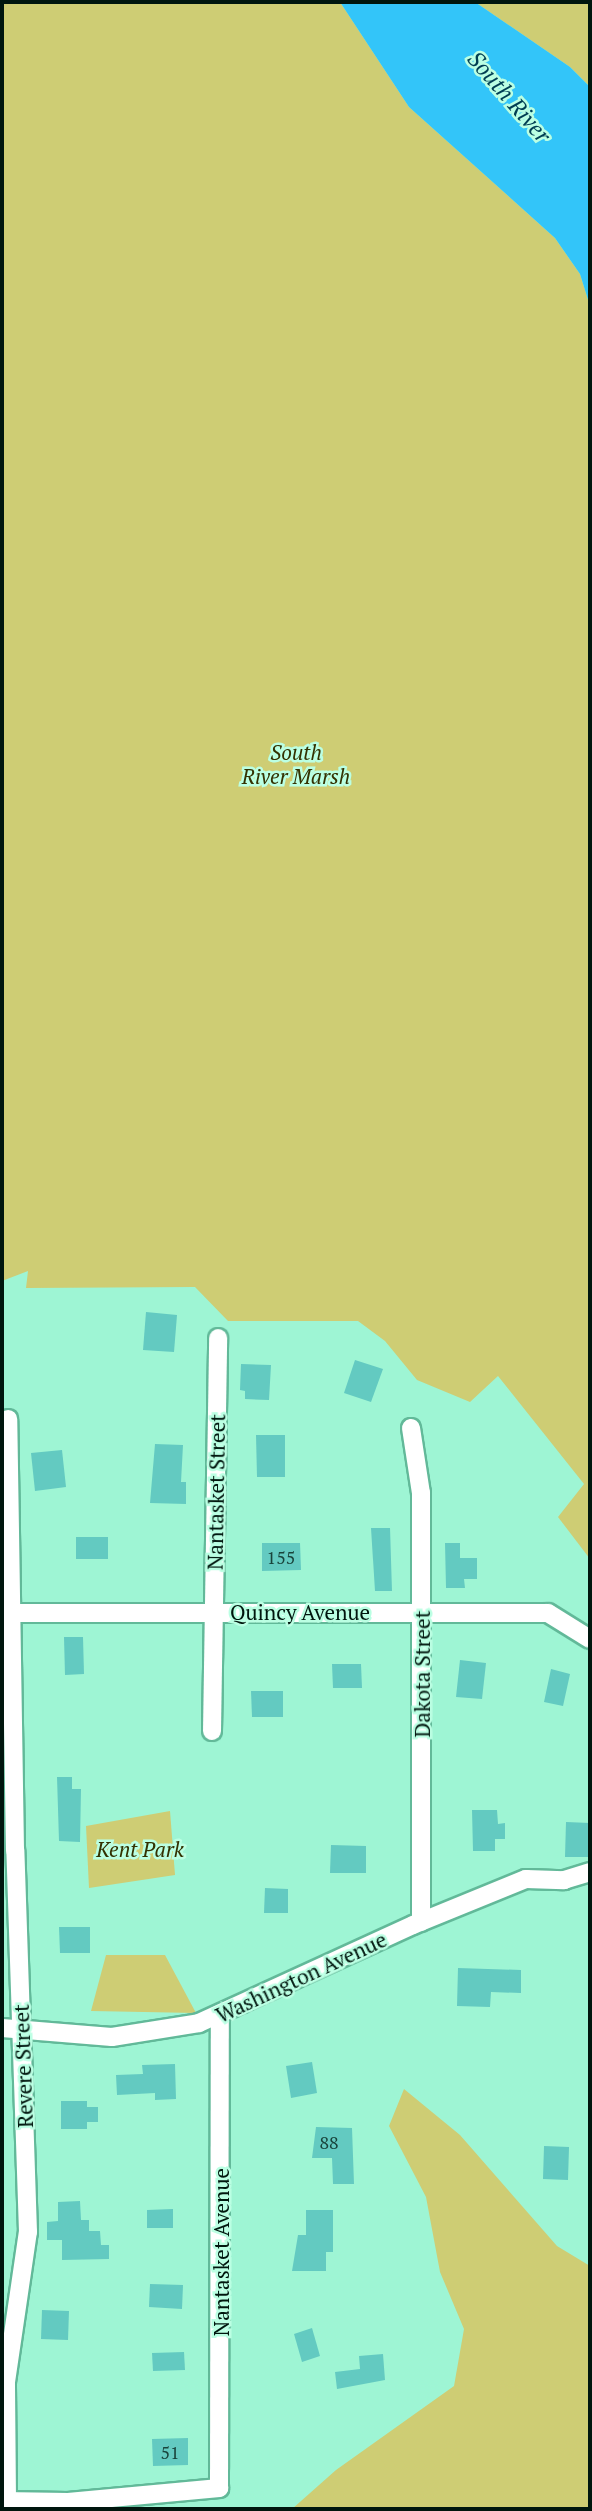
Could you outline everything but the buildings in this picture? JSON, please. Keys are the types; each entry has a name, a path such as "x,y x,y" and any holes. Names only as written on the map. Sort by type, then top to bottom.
{"street":[{"name":"Nantasket Street","path":"212,1731 218,1338"},
{"name":"Revere Street","path":"4,2501 6,2382 28,2232 8,1614 9,1419"},
{"name":"Dakota Street","path":"411,1428 421,1493 421,1922"},
{"name":"Quincy Avenue","path":"8,1614 548,1613 590,1639"},
{"name":"Washington Avenue","path":"2,2028 112,2037 220,2016 421,1922 526,1880 564,1880 590,1872"},
{"name":"Nantasket Avenue","path":"4,2501 68,2502 219,2488 220,2016"}],"green space":[{"name":"South River Marsh","path":"2,2 340,2 409,107 555,238 580,274 590,306 590,1559 558,1517 584,1484 498,1376 470,1402 417,1380 385,1341 358,1321 228,1321 195,1287 26,1288 28,1271 2,1281"},
{"path":"475,2 590,2 590,87 570,67"},
{"name":"Kent Park","path":"170,1811 175,1875 89,1888 86,1826"},
{"path":"106,1955 165,1955 196,2013 91,2011"},
{"path":"404,2089 460,2135 557,2246 590,2266 590,2509 292,2509 336,2470 454,2386 464,2329 440,2272 426,2197 389,2126"}],"water":[{"name":"South River","path":"340,2 475,2 570,67 590,87 590,306 580,274 555,238 409,107"}]}
